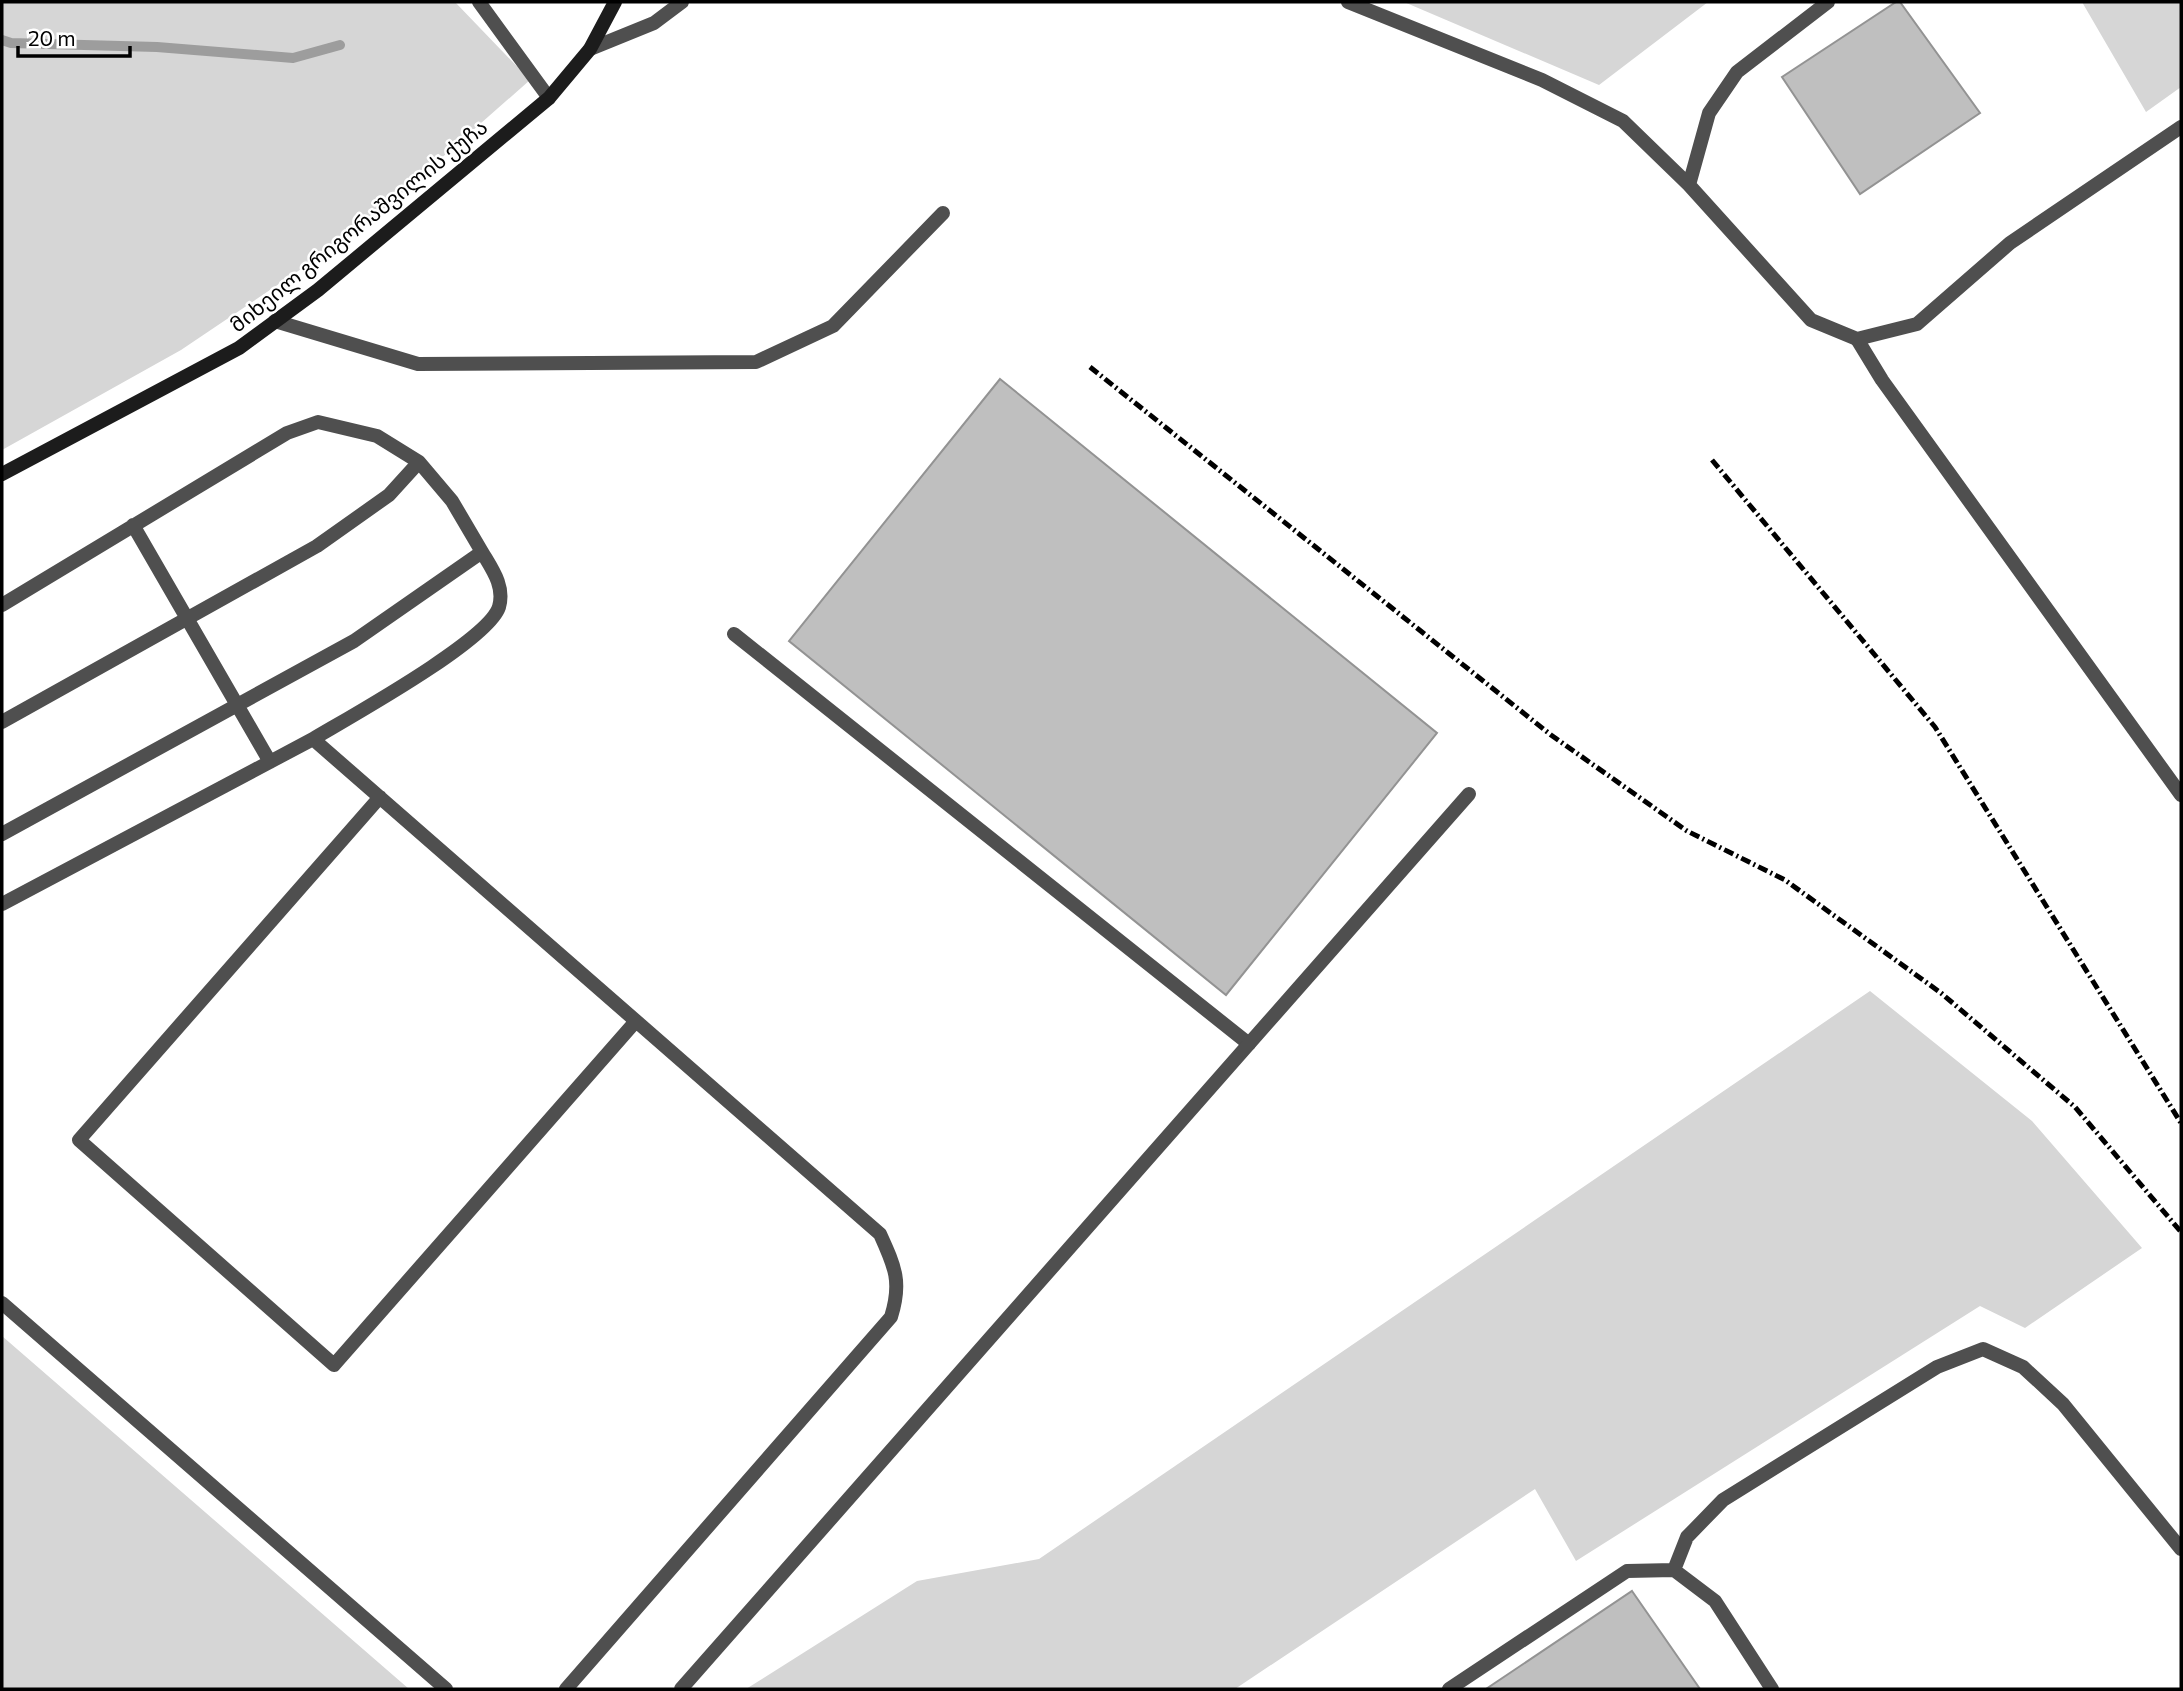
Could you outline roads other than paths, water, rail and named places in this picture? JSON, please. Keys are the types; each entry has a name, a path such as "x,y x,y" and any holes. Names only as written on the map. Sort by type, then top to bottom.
{"street":[{"path":"479,2 549,98"},
{"path":"590,49 615,2"},
{"name":"მიხეილ გრიგორაშვილის ქუჩა","path":"2,474 239,348 379,240 549,98 590,49 654,23 682,2"},
{"path":"1350,2 1542,80 1623,121 1689,185 1811,320 1857,339 1882,380 2181,795"},
{"path":"1689,185 1709,113 1737,72 1829,2"},
{"path":"1857,339 1917,324 2010,243 2181,127"},
{"path":"275,321 418,364 756,362 834,326 943,214"},
{"path":"2,604 287,433 318,422 377,436 419,462 452,502 500,583 499,607 478,633 382,699 313,739 2,904"},
{"path":"2,722 327,539 388,495 419,462"},
{"path":"133,525 270,762"},
{"path":"2,834 354,640 482,552"},
{"path":"734,634 1250,1044"},
{"path":"313,739 880,1234 894,1264 899,1291 891,1317 566,1689"},
{"path":"681,1689 1469,794"},
{"path":"380,797 79,1140 334,1365 636,1021"},
{"path":"2,1303 446,1689"},
{"path":"1674,1570 1686,1537 1723,1500 1937,1367 1983,1349 2023,1367 2063,1404 2181,1549"},
{"path":"1450,1689 1626,1571 1674,1570 1715,1601 1772,1689"}],"waterway":[{"path":"2,40 11,43 157,47 293,58 340,45"}],"railway":[{"path":"1090,367 1551,735 1687,831 1785,880 1941,993 2075,1107 2181,1232"},
{"path":"1712,460 1935,727 2181,1123"}]}
